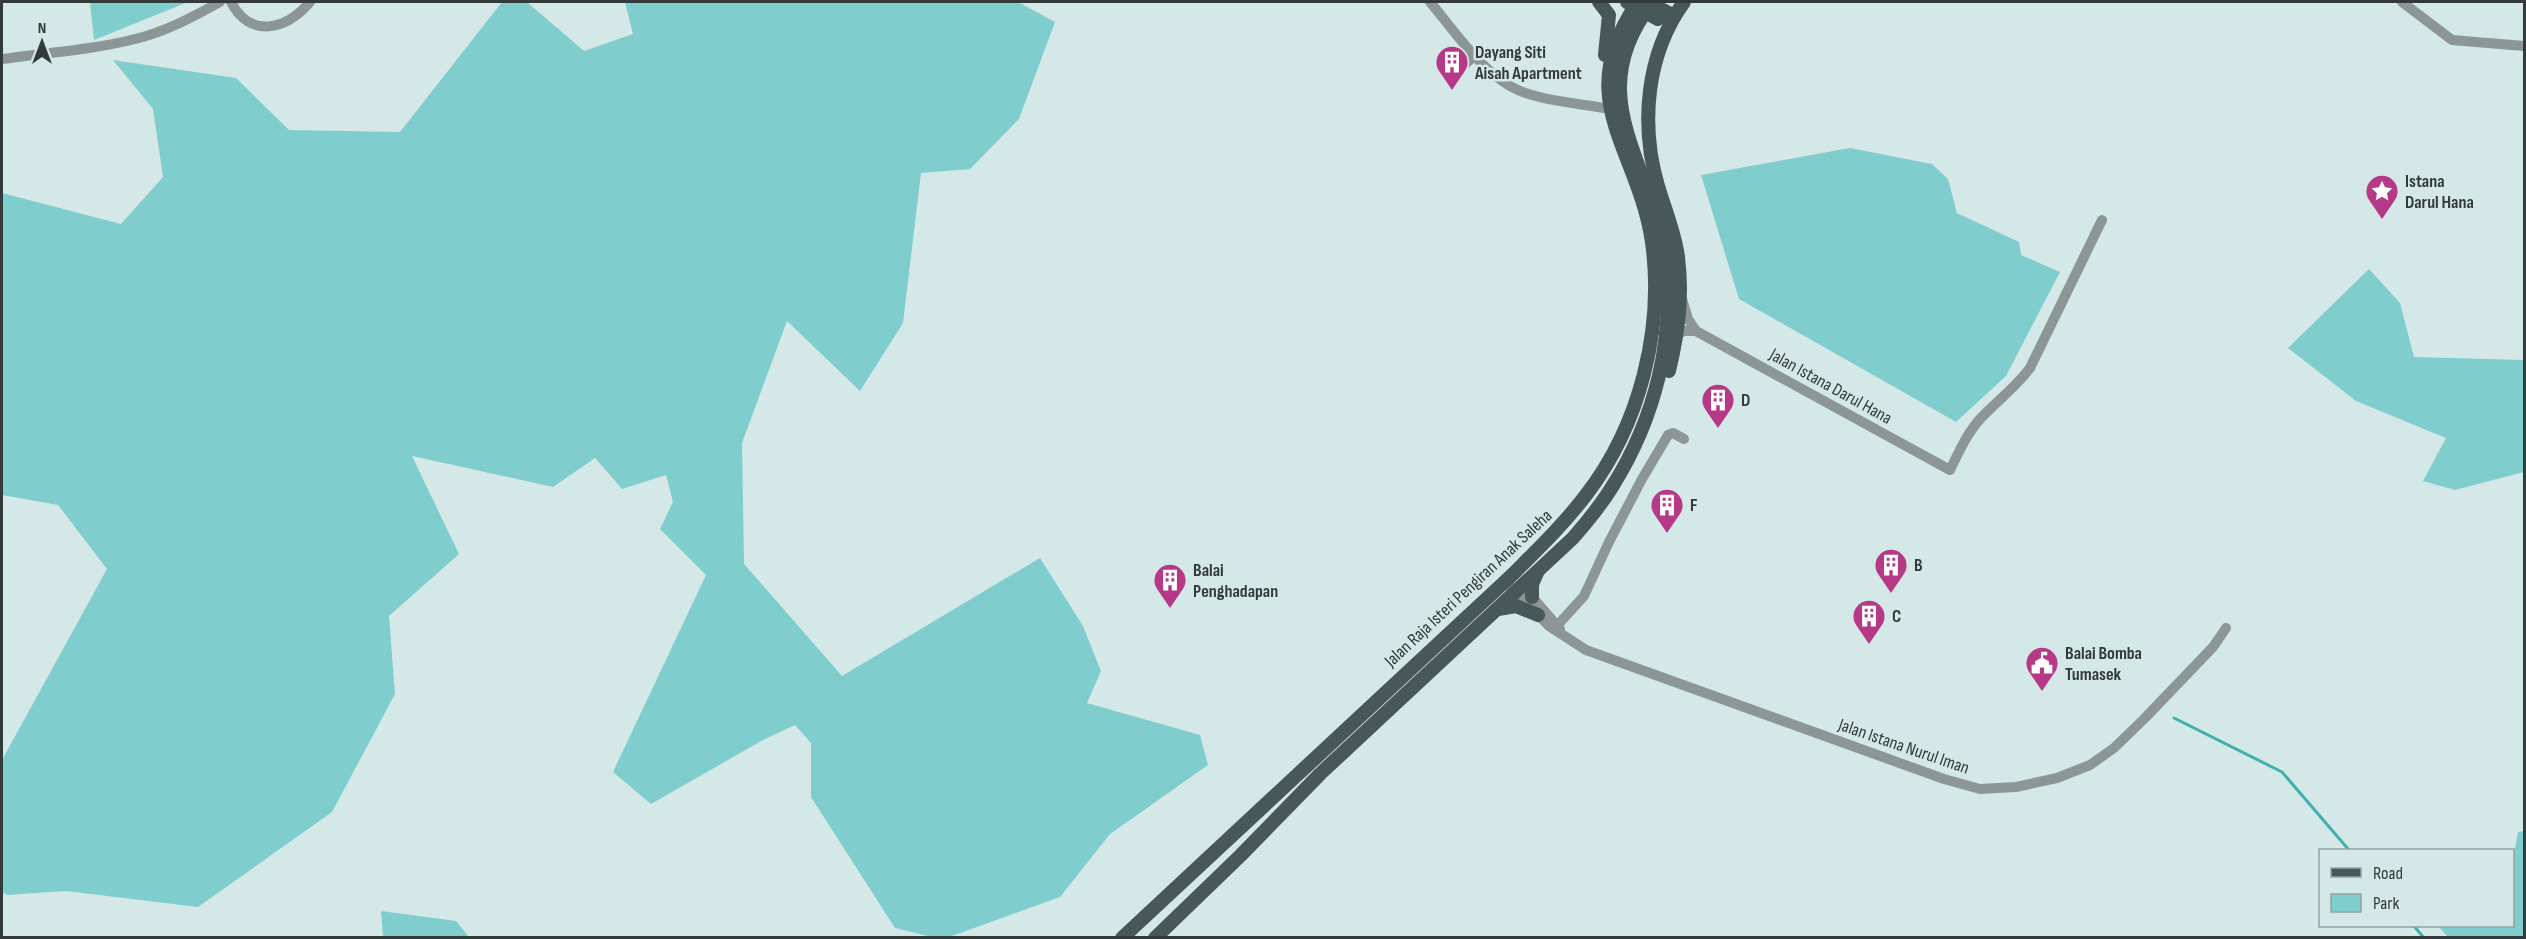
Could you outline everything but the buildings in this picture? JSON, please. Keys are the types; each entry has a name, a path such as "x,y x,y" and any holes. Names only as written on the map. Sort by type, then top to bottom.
{"main road":[{"path":"1599,2 1605,7 1610,21 1605,66 1608,84"},
{"path":"1627,2 1671,21"},
{"name":"Jalan Raja Isteri Pengiran Anak Saleha","path":"1122,938 1233,832 1509,578 1560,527 1587,494 1604,467 1635,405 1647,358 1654,307 1652,242 1646,215 1609,109 1608,84 1615,44 1625,21 1638,2"},
{"path":"1650,2 1671,21"},
{"name":"Jalan Raja Isteri Pengiran Anak Saleha","path":"1155,938 1320,774 1573,538 1612,487 1649,411 1658,385 1666,334 1668,308 1666,258 1654,211 1624,127 1619,89 1623,60 1631,34 1650,2"},
{"path":"1649,411 1666,382 1677,335 1680,291 1678,256 1658,185 1648,118 1654,67 1671,21 1684,2"},
{"path":"1532,597 1532,584 1537,573"},
{"path":"1498,609 1516,606 1538,615"}],"street":[{"path":"2,59 93,48 136,39 166,29 220,2"},
{"path":"231,2 243,20 255,26 265,26 290,20 309,2"},
{"path":"1430,2 1474,56 1509,86 1530,94 1609,109"},
{"path":"2402,2 2452,40 2524,46"},
{"path":"1462,68 1474,56"},
{"name":"Jalan Istana Darul Hana","path":"1696,331 1950,470 1971,430 2018,384 2030,368 2103,220"},
{"path":"1680,291 1688,319 1696,331"},
{"path":"1677,335 1684,331 1696,331"},
{"path":"1556,627 1584,596 1609,542 1668,435 1672,433 1684,439"},
{"name":"Jalan Istana Nurul Iman","path":"1509,578 1538,615 1556,627"},
{"name":"Jalan Istana Nurul Iman","path":"1519,589 1532,597 1564,637 1586,650 1944,779 1980,789 2031,785 2080,770 2102,758 2172,690 2213,647 2226,628"}],"green space":[{"path":"90,2 188,2 94,40"},
{"path":"502,2 527,2 584,51 633,34 625,2 1018,2 1055,22 1019,119 970,169 921,173 903,323 860,391 787,321 742,443 744,564 842,676 1040,558 1083,626 1101,671 1087,703 1200,735 1208,765 1110,834 1060,897 949,937 932,937 895,928 811,797 811,743 795,725 763,740 651,804 613,772 706,575 660,529 673,502 666,475 622,489 595,458 553,487 412,456 459,554 389,616 395,694 332,812 198,907 66,891 7,895 2,892 2,760 107,569 58,505 2,495 2,193 121,224 163,177 153,109 113,60 236,78 289,130 400,132"},
{"path":"1850,148 1932,164 1948,179 1957,213 2019,242 2021,255 2060,272 2006,376 1956,422 1739,299 1701,175"},
{"path":"2369,269 2400,303 2414,357 2524,360 2524,472 2455,490 2423,481 2446,438 2356,401 2288,348"},
{"path":"2524,831 2524,937 2448,937 2439,927 2514,927 2514,854 2518,832"},
{"path":"381,911 456,921 469,937 383,937"}],"waterway":[{"path":"2174,718 2282,772 2348,849"},
{"path":"2415,927 2424,938"}],"place":[{"name":"Dayang Siti Aisah Apartment","path":"1452,91"},
{"name":"Istana Darul Hana","path":"2382,220"},
{"name":"D","path":"1718,429"},
{"name":"F","path":"1667,534"},
{"name":"B","path":"1891,594"},
{"name":"Balai Penghadapan","path":"1170,609"},
{"name":"C","path":"1869,645"},
{"name":"Balai Bomba Tumasek","path":"2042,692"}]}
